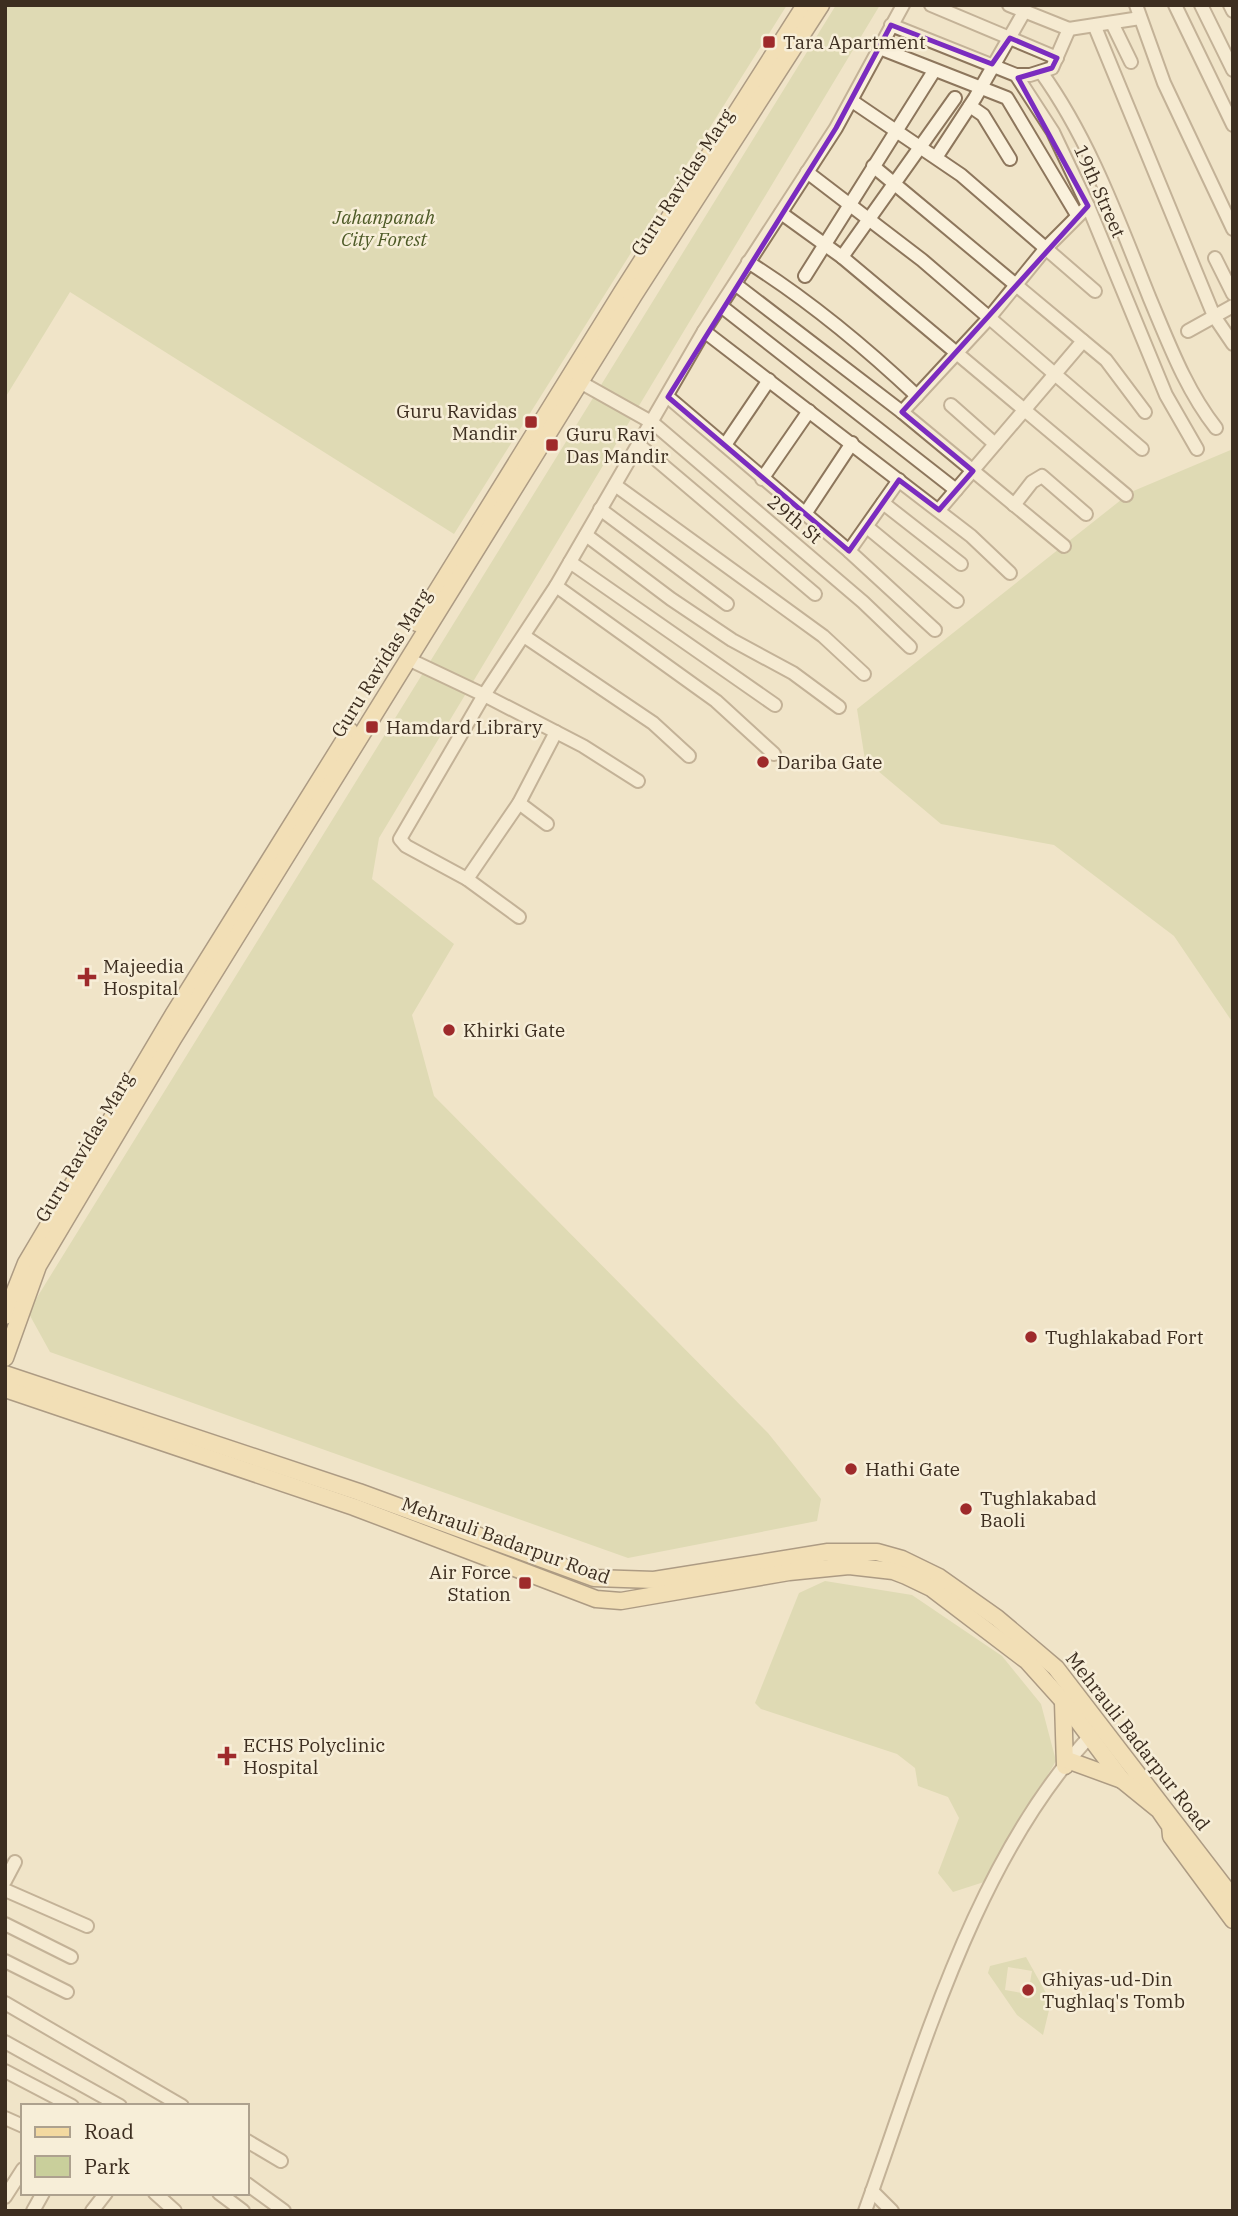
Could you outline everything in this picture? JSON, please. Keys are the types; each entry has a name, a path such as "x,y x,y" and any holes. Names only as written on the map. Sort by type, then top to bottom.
{"main road":[{"name":"Guru Ravidas Marg","path":"5,1316 26,1263 173,1015 622,292 805,5"},
{"name":"Guru Ravidas Marg","path":"5,1358 38,1266 173,1039 580,382 821,5"},
{"name":"Mehrauli Badarpur Road","path":"5,1374 254,1455 594,1578 654,1580 877,1552 902,1559 939,1577 997,1618 1056,1668 1122,1780 1159,1810 1170,1826 1171,1836 1233,1920"},
{"name":"Mehrauli Badarpur Road","path":"5,1389 355,1507 596,1599 621,1601 789,1564 869,1567 892,1571 931,1588 999,1637 1027,1661 1094,1732 1233,1898"},
{"path":"1063,1701 1067,1763 1122,1780"}],"street":[{"path":"519,917 467,878 406,846 400,839 484,695 556,586 704,331 852,101 882,49 902,5"},
{"path":"931,5 1057,58"},
{"path":"1009,5 1069,29 1112,23 1138,12 1164,83 1233,229"},
{"path":"1175,5 1233,125"},
{"path":"1201,5 1233,70"},
{"path":"1230,5 1233,11"},
{"path":"937,156 981,88 992,64 1024,12"},
{"path":"1112,23 1119,31 1131,62"},
{"path":"891,25 1016,75 1052,68 1069,29"},
{"path":"1095,27 1214,316 1233,344"},
{"path":"882,49 981,88 1013,104 1077,215"},
{"path":"805,276 895,128 934,71"},
{"path":"1041,72 1062,102 1105,188 1181,372 1216,428"},
{"name":"19th Street","path":"1016,75 1053,132 1088,206 1166,395 1196,449"},
{"path":"842,257 955,98"},
{"path":"852,101 937,156 1095,291"},
{"path":"970,106 983,115 1010,159"},
{"path":"873,166 1083,341 1125,382 1145,412"},
{"path":"807,173 871,219 1142,449"},
{"path":"902,412 989,318 1046,248 1088,206"},
{"path":"781,213 842,257 1126,495"},
{"path":"1214,258 1233,294"},
{"path":"748,262 793,291 851,336 917,396"},
{"path":"735,284 902,412 1064,546"},
{"path":"721,306 956,490"},
{"path":"1188,331 1233,306"},
{"path":"704,331 939,510 1010,573"},
{"path":"939,510 1083,341"},
{"path":"724,445 769,380"},
{"name":"29th St","path":"580,382 653,423 863,602 910,647"},
{"path":"668,397 849,551 935,630"},
{"path":"951,405 995,444"},
{"path":"762,479 809,411"},
{"path":"804,514 852,443"},
{"path":"639,445 815,594"},
{"path":"1014,505 1032,481 1042,476 1086,514"},
{"path":"849,551 899,480"},
{"path":"615,485 823,636 864,674"},
{"path":"883,503 961,564"},
{"path":"600,509 727,604"},
{"path":"867,527 957,601"},
{"path":"586,535 671,599 732,640 793,673 839,707"},
{"path":"570,562 775,705"},
{"path":"556,586 716,701 774,754"},
{"path":"524,636 653,723 689,756"},
{"path":"408,659 556,732 601,756 638,781"},
{"path":"467,878 519,803 556,732"},
{"path":"519,803 547,824"},
{"path":"865,2211 970,1927 1027,1822 1067,1763 1094,1732"},
{"path":"5,1881 15,1862"},
{"path":"5,1890 87,1926"},
{"path":"5,1924 71,1957"},
{"path":"5,1961 67,1993"},
{"path":"5,2003 179,2104"},
{"path":"5,2042 116,2104"},
{"path":"5,2071 68,2104"},
{"path":"5,2118 21,2125"},
{"path":"248,2142 281,2161"},
{"path":"5,2197 21,2172"},
{"path":"248,2185 284,2211"},
{"path":"872,2191 892,2211"},
{"path":"33,2211 42,2195"},
{"path":"92,2211 104,2195"},
{"path":"157,2195 174,2210"},
{"path":"222,2195 243,2211"}],"highlighted area":[{"path":"891,25 992,64 1010,38 1057,58 1052,68 1018,78 1088,206 902,412 973,471 939,510 899,480 849,551 668,397 836,128"}],"green space":[{"name":"Jahanpanah City Forest","path":"5,5 787,5 454,534 70,292 5,398"},
{"path":"836,5 880,5 379,838 372,879 454,944 412,1015 434,1096 768,1433 821,1499 817,1521 628,1558 50,1352 28,1312"},
{"path":"1233,449 1233,1023 1174,936 1054,845 941,824 865,760 857,709 1131,492"},
{"path":"825,1581 912,1595 1002,1656 1041,1704 1056,1761 984,1882 953,1892 938,1873 959,1818 948,1797 918,1786 915,1768 897,1754 761,1709 755,1703 799,1593"},
{"path":"1026,1957 1051,2002 1043,2035 1017,2015 988,1973 990,1966","holes":["1008,1967 1032,1971 1028,1994 1005,1990"]}],"place":[{"name":"Tara Apartment","path":"769,42"},
{"name":"Guru Ravidas Mandir","path":"531,422"},
{"name":"Guru Ravi Das Mandir","path":"552,445"},
{"name":"Hamdard Library","path":"372,727"},
{"name":"Dariba Gate","path":"763,762"},
{"name":"Majeedia Hospital","path":"87,977"},
{"name":"Khirki Gate","path":"449,1030"},
{"name":"Tughlakabad Fort","path":"1031,1337"},
{"name":"Hathi Gate","path":"851,1469"},
{"name":"Tughlakabad Baoli","path":"966,1509"},
{"name":"Air Force Station","path":"525,1583"},
{"name":"ECHS Polyclinic Hospital","path":"227,1756"},
{"name":"Ghiyas-ud-Din Tughlaq's Tomb","path":"1028,1990"}]}
